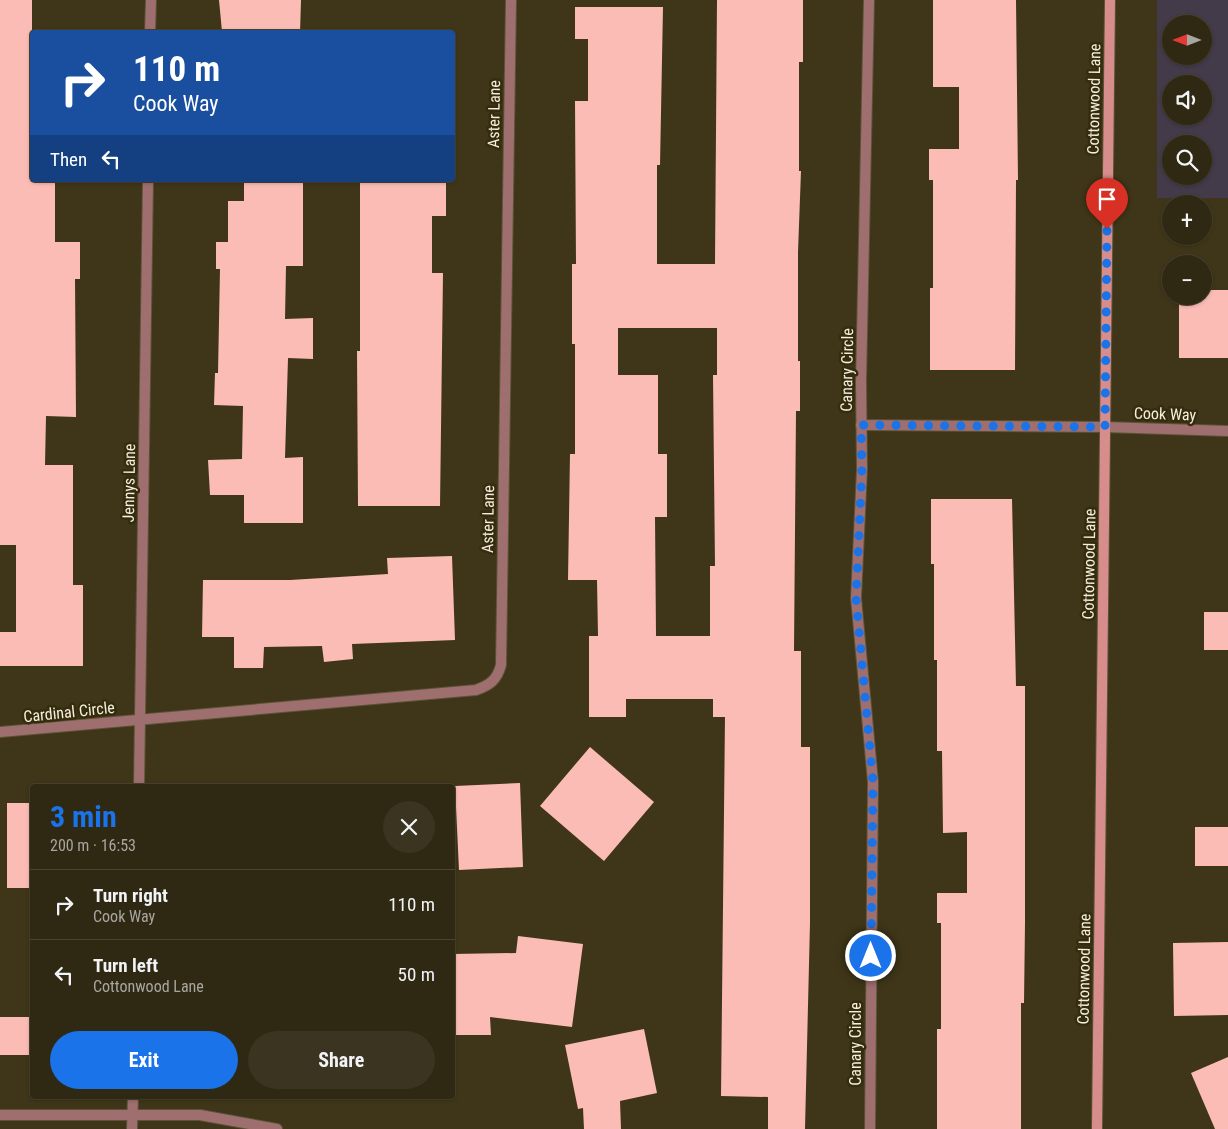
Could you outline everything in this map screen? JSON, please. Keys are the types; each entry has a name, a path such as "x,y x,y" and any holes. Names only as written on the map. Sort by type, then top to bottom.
{"main road":[{"name":"Cottonwood Lane","path":"1098,1129 1110,0"}],"street":[{"path":"150,30 151,0"},
{"name":"Aster Lane","path":"141,719 476,690 493,682 498,674 501,665 511,0"},
{"name":"Canary Circle","path":"869,0 861,425 862,469 856,598 873,782 870,1129"},
{"name":"Jennys Lane","path":"139,784 148,182"},
{"name":"Cook Way","path":"861,425 1105,427 1228,431"},
{"name":"Cardinal Circle","path":"0,732 141,719"},
{"path":"132,1129 133,1099"},
{"path":"0,1115 200,1115 277,1129"}],"shaded area":[{"path":"1157,0 1228,0 1228,198 1212,198 1212,195 1162,195 1162,198 1157,198"}],"building":[{"path":"0,0 32,0 32,30 30,30 30,182 55,182 55,242 80,242 80,279 75,279 76,417 46,416 45,465 73,465 73,585 83,585 83,666 0,666 0,632 16,632 16,545 0,545"},
{"path":"219,0 301,0 300,30 222,30"},
{"path":"717,0 803,0 803,62 799,62 799,171 801,171 798,252 798,361 800,361 800,411 796,411 794,651 801,651 801,747 810,747 810,923 805,1129 768,1129 768,1097 721,1096 725,717 713,717 713,699 626,699 626,717 589,717 589,636 598,636 597,580 568,580 570,454 575,454 575,344 572,344 572,264 576,264 575,101 588,101 588,39 575,39 575,7 663,7 660,165 657,165 657,264 715,264","holes":["618,328 717,328 717,375 713,375 715,566 710,566 710,636 656,636 655,517 667,517 667,454 658,454 658,375 618,375"]},
{"path":"933,0 1016,0 1018,180 1016,180 1015,370 930,370 930,288 933,288 933,180 929,180 929,149 959,149 959,87 933,87"},
{"path":"244,182 303,182 303,266 286,266 285,319 313,318 313,359 288,358 285,458 303,457 303,523 244,523 244,495 210,495 208,460 242,459 243,406 214,405 215,373 218,373 220,269 216,269 216,242 228,242 228,201 244,201"},
{"path":"360,182 446,182 446,216 432,216 432,273 443,273 440,506 358,506 357,351 360,351"},
{"path":"1212,290 1228,290 1228,358 1179,358 1179,305 1212,305"},
{"path":"931,499 1012,499 1016,686 1025,686 1025,923 1024,1003 1021,1003 1021,1129 937,1129 937,1029 941,1029 941,923 937,923 937,893 967,893 967,832 943,833 942,751 937,751 937,660 934,660 934,564 931,564"},
{"path":"452,556 455,640 352,644 353,659 324,662 322,646 264,647 263,668 234,668 234,637 202,637 203,580 290,580 388,574 387,558"},
{"path":"1204,612 1228,612 1228,650 1204,650"},
{"path":"590,747 654,802 604,861 540,806"},
{"path":"520,783 523,867 459,870 455,786"},
{"path":"7,803 30,803 30,888 7,888"},
{"path":"1195,827 1228,827 1228,866 1195,866"},
{"path":"518,936 583,944 572,1027 490,1017 491,1035 455,1035 455,954 516,953"},
{"path":"1228,942 1228,1015 1174,1016 1173,943"},
{"path":"0,1017 30,1017 30,1055 0,1055"},
{"path":"644,1029 657,1093 620,1101 621,1129 584,1129 583,1108 578,1109 565,1045"},
{"path":"1228,1057 1228,1129 1215,1129 1191,1073"}],"route":[{"path":"871,956 873,782 856,598 862,469 861,425 1105,427 1107,229"}]}
